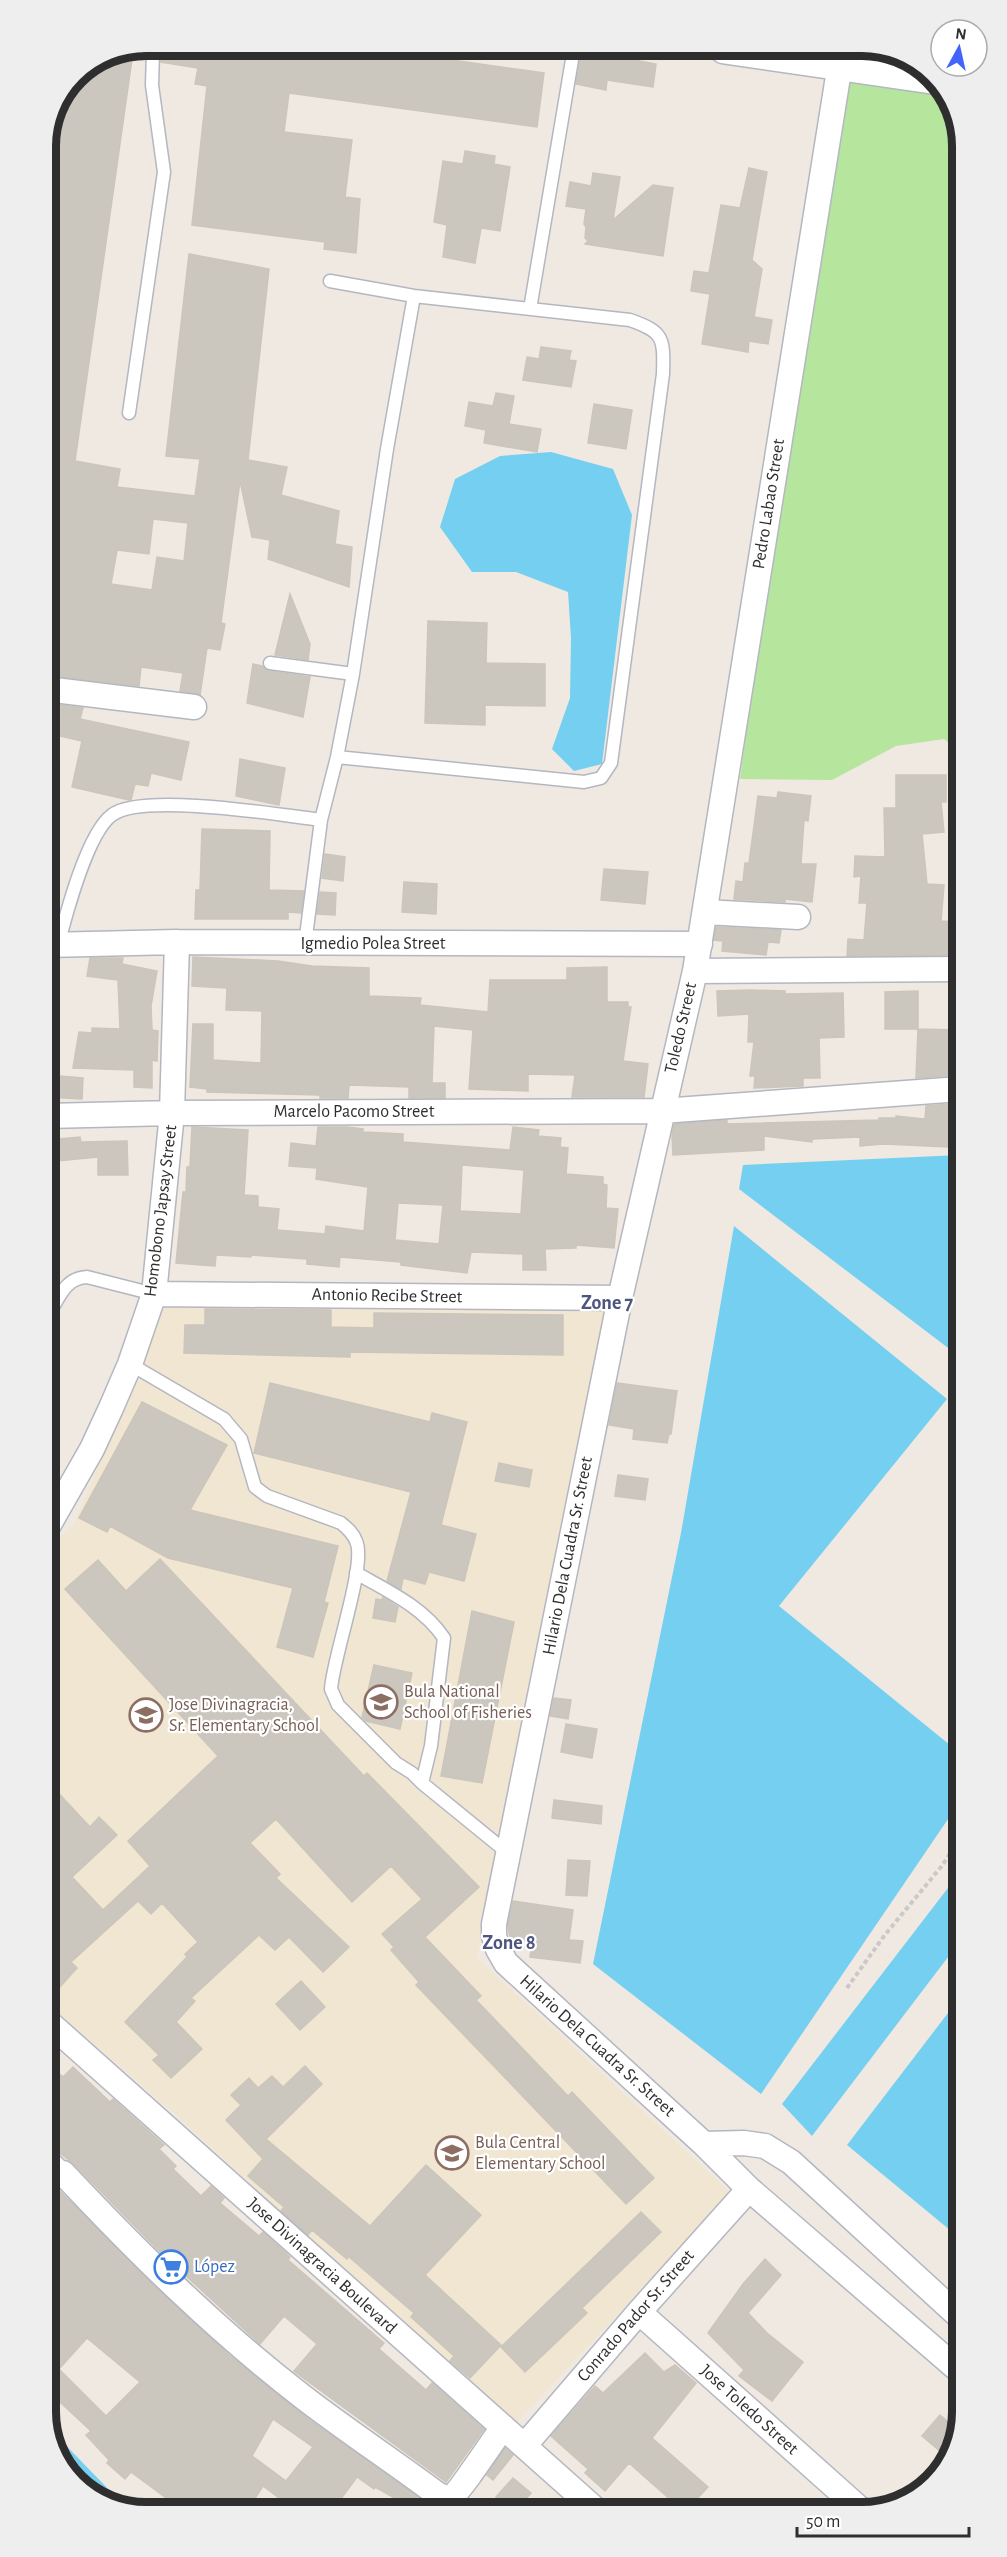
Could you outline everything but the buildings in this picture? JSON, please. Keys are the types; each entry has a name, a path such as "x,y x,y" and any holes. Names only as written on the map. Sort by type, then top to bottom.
{"street":[{"path":"814,56 840,64 916,74"},
{"name":"Pedro Labao Street","path":"700,944 840,64"},
{"path":"56,690 194,707"},
{"path":"705,912 798,917"},
{"name":"Igmedio Polea Street","path":"56,945 177,942 700,944"},
{"name":"Homobono Japsay Street","path":"56,1512 92,1449 130,1364 154,1294 172,1113 177,942"},
{"name":"Toledo Street","path":"662,1112 700,944"},
{"path":"694,971 952,969"},
{"name":"Marcelo Pacomo Street","path":"56,1116 172,1113 662,1112 952,1090"},
{"name":"Hilario Dela Cuadra Sr. Street","path":"662,1112 620,1298 508,1852 494,1924 496,1943 506,1963 704,2144 749,2189 952,2364"},
{"name":"Antonio Recibe Street","path":"154,1294 620,1298"},
{"name":"Jose Divinagracia Boulevard","path":"56,2029 587,2502"},
{"path":"704,2144 744,2143 765,2146 791,2162 952,2310"},
{"path":"56,2170 63,2173 138,2253 222,2330 303,2397 437,2494 445,2498 451,2497 461,2490 475,2465 503,2427"},
{"name":"Conrado Pador Sr. Street","path":"525,2445 749,2189"},
{"name":"Jose Toledo Street","path":"639,2312 852,2502"}],"lane":[{"path":"129,413 164,172 152,85 153,56"},
{"path":"530,309 573,56"},
{"path":"330,281 414,296 630,320 651,327 659,334 664,348 663,374 610,763 602,778 584,782 337,757"},
{"path":"305,944 321,820 337,757 353,674 387,449 414,296"},
{"path":"270,663 353,674"},
{"path":"56,936 99,829 112,814 125,809 162,806 214,808 321,820"},
{"path":"56,1303 71,1280 87,1277 154,1294"},
{"path":"130,1364 224,1419 241,1439 255,1487 267,1496 341,1523 350,1530 359,1549 331,1689 338,1705 396,1763 508,1852"},
{"path":"356,1573 400,1598 432,1621 444,1638 432,1746 422,1783"}],"path":[{"path":"847,1988 884,1936 952,1850"}],"shaded area":[{"path":"166,1299 610,1312 477,1958 731,2193 513,2426 174,2113 56,2011 56,1542 74,1525"}],"green space":[{"path":"833,68 923,80 936,95 947,116 952,145 952,745 944,739 896,746 832,780 740,779"}],"water":[{"path":"551,452 613,469 632,515 602,764 574,771 552,749 570,698 571,638 568,592 516,572 472,572 440,527 455,479 500,456"},
{"path":"952,1155 952,1351 739,1189 743,1165"},
{"path":"734,1226 947,1399 779,1606 952,1747 952,1813 761,2094 593,1964 681,1533"},
{"path":"952,1883 952,1952 812,2136 782,2104"},
{"path":"952,2008 952,2232 847,2145"},
{"path":"59,2439 115,2496 82,2475 71,2462"}],"place":[{"name":"Bula National School of Fisheries","path":"381,1702"},
{"name":"Jose Divinagracia, Sr. Elementary School","path":"146,1715"},
{"name":"Bula Central Elementary School","path":"452,2153"},
{"name":"López","path":"171,2267"}],"district":[{"name":"Zone 7","path":"607,1303"},
{"name":"Zone 8","path":"509,1943"}]}
